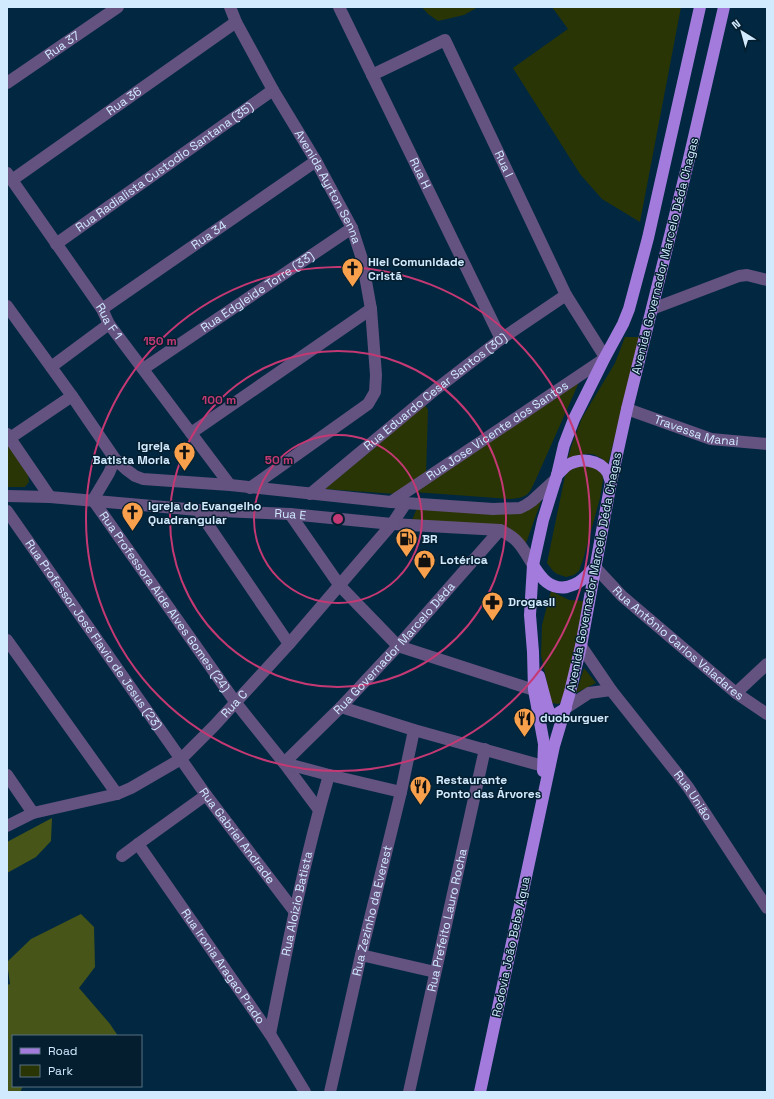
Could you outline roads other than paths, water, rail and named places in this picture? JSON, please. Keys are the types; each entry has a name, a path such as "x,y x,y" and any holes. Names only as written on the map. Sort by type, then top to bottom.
{"main road":[{"name":"Avenida Governador Marcelo Déda Chagas","path":"542,803 544,744 534,690 530,615 533,565 543,520 564,445 574,419 604,358 623,324 629,309 648,238 700,7"},
{"name":"Avenida Governador Marcelo Déda Chagas","path":"542,803 554,746 566,708 581,646 611,482 627,409 686,170 724,7"},
{"path":"556,477 567,466 582,460 592,461 603,468 608,474 611,482"},
{"path":"533,565 540,576 554,587 563,587 578,583 595,567"},
{"path":"533,652 546,706 550,714 555,715 566,708"},
{"name":"Rodovia João Bebe Água","path":"480,1092 542,803"}],"street":[{"name":"Rua 37","path":"7,83 118,7"},
{"name":"Avenida Ayrton Senna","path":"230,7 236,22 273,90 316,161 352,228 362,259 371,309 376,375 375,392 368,404 250,488"},
{"name":"Rua H","path":"339,7 502,339"},
{"name":"Rua 36","path":"10,177 236,22"},
{"name":"Rua I","path":"372,75 446,40 566,295 604,358"},
{"name":"Rua Radialista Custodio Santana (35)","path":"56,244 273,90"},
{"name":"Rua 34","path":"102,309 316,161"},
{"name":"Rua F 1","path":"10,177 102,309 109,324 230,485"},
{"name":"Rua Edgleide Torre (33)","path":"143,369 352,228"},
{"path":"652,309 739,276 747,275 767,280"},
{"name":"Rua Eduardo Cesar Santos (30)","path":"310,494 435,390 502,339 566,295"},
{"name":"Rua E","path":"7,306 72,396 115,459 135,476 143,479 230,485 392,502 493,509 520,508 532,501 556,477"},
{"path":"191,432 371,309"},
{"path":"51,367 109,324"},
{"name":"Rua Jose Vicente dos Santos","path":"392,502 604,358"},
{"path":"50,497 9,436 72,396"},
{"name":"Travessa Manai","path":"627,409 707,438 767,444"},
{"path":"93,500 109,473 115,459"},
{"name":"Rua E","path":"7,496 50,497 198,510 290,514 392,524 500,530 511,535 519,543 533,565"},
{"name":"Rua Professora Aide Alves Gomes (24)","path":"93,500 236,703 319,810"},
{"name":"Rua C","path":"7,826 33,813 117,794 136,786 181,759 236,703 340,586 392,524 406,503"},
{"name":"Rua Professor José Flavio de Jesus (23)","path":"7,510 181,759"},
{"path":"198,510 289,644"},
{"path":"290,514 340,586 398,646 534,690"},
{"name":"Rua Governador Marcelo Déda","path":"284,763 341,707 398,646 500,530"},
{"name":"Rua Antônio Carlos Valadares","path":"595,567 622,596 736,693 767,714"},
{"path":"7,640 117,794"},
{"name":"Rua União","path":"581,646 611,690 688,787 767,908"},
{"path":"736,693 767,664"},
{"path":"566,708 589,694 611,690"},
{"path":"341,707 414,730 543,766"},
{"name":"Rua Zezinho da Everest","path":"330,1092 361,955 402,792 414,730"},
{"name":"Rua Prefeito Lauro Rocha","path":"409,1092 485,749"},
{"name":"Rua Gabriel Andrade","path":"181,759 206,795 295,912"},
{"path":"284,763 402,792"},
{"path":"7,775 33,813"},
{"name":"Rua Aloizio Batista","path":"270,1034 295,912 319,810 329,775"},
{"path":"122,856 206,795"},
{"name":"Rua Ironia Aragao Prado","path":"138,844 270,1034 305,1092"},
{"path":"361,955 435,972"}],"place":[{"name":"Hiel Comunidade Cristã","path":"352,288"},
{"name":"Igreja Batista Moria","path":"185,472"},
{"name":"Igreja do Evangelho Quadrangular","path":"133,532"},
{"name":"BR","path":"407,558"},
{"name":"Lotérica","path":"425,580"},
{"name":"Drogasil","path":"492,622"},
{"name":"duoburguer","path":"525,738"},
{"name":"Restaurante Ponto das Árvores","path":"420,806"}]}
